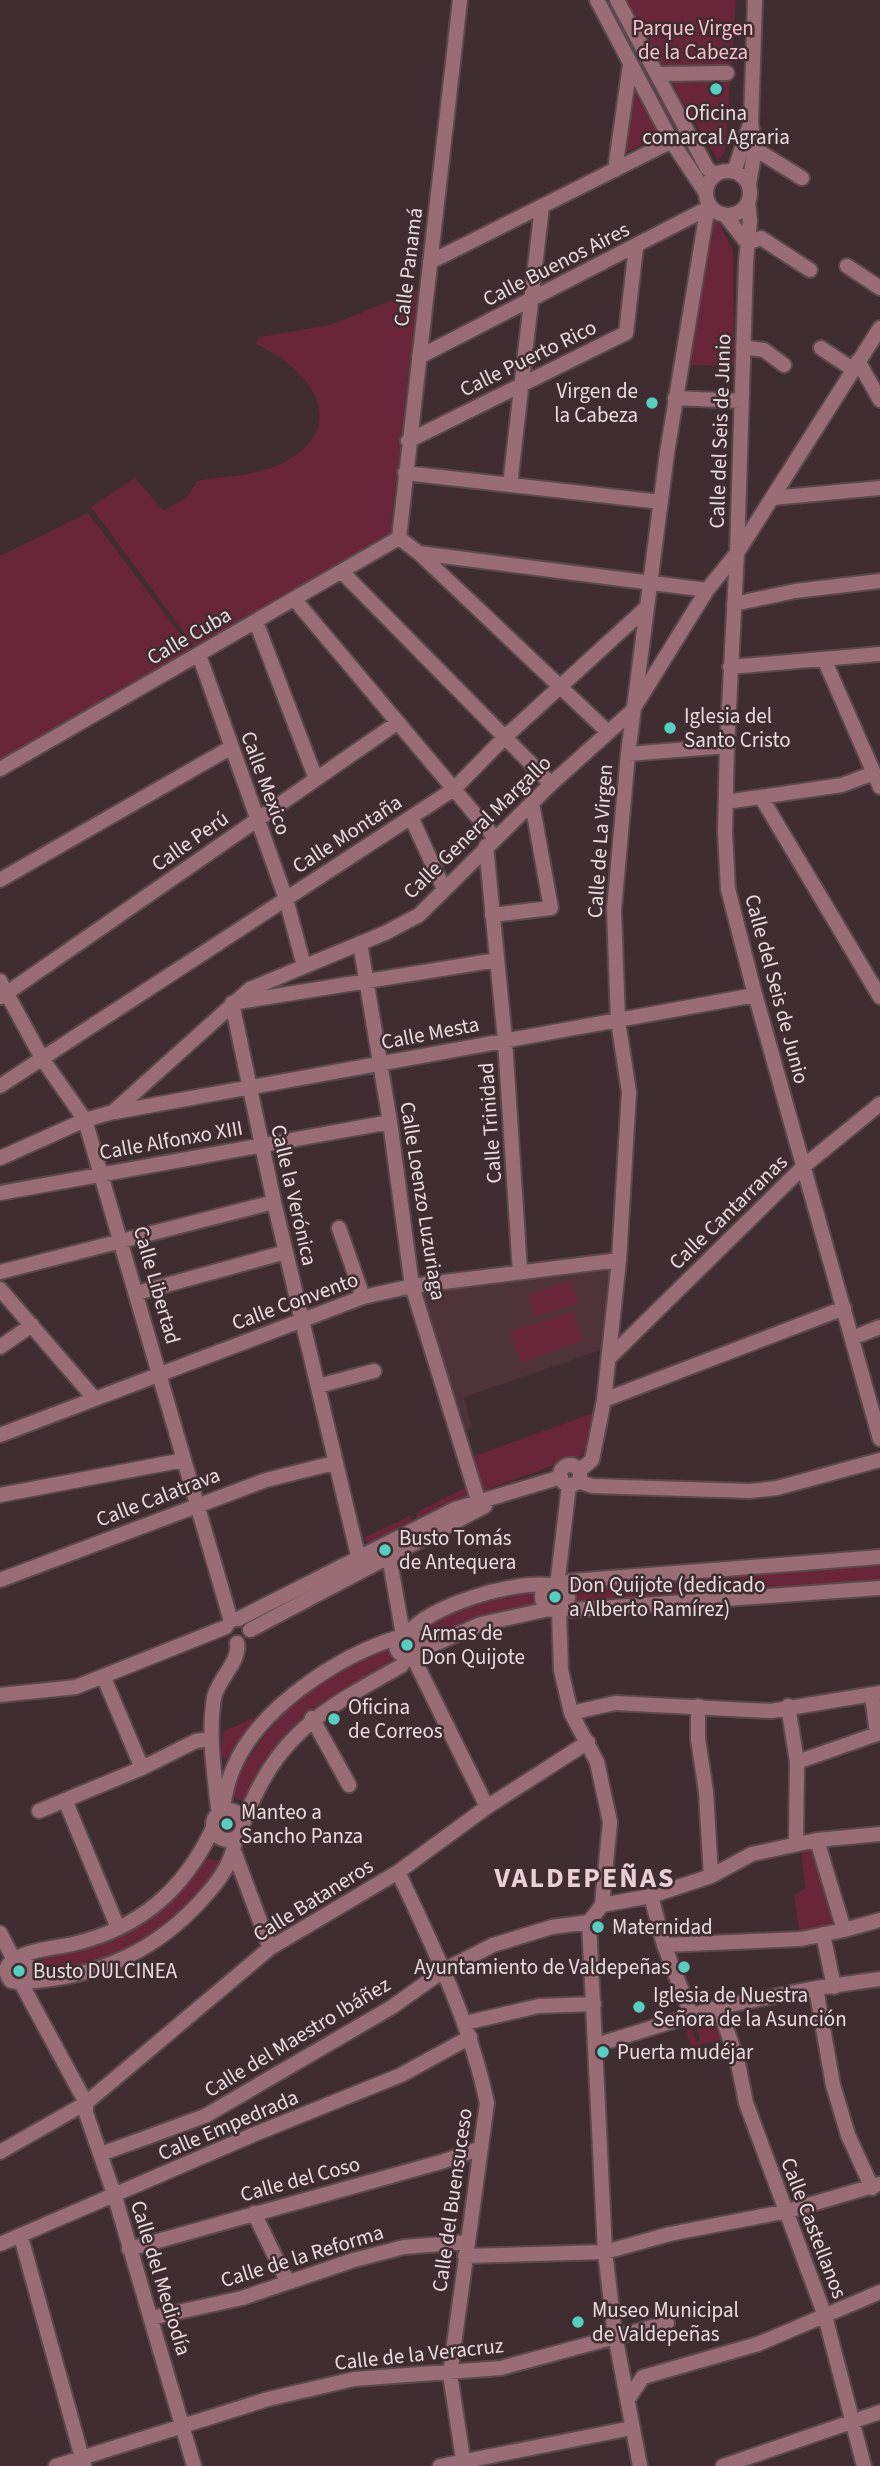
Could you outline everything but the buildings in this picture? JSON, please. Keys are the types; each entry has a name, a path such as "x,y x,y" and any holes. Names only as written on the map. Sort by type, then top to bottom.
{"street":[{"name":"Calle Panamá","path":"399,538 460,0"},
{"path":"597,0 672,142 708,203 724,215 747,243 761,238 810,270"},
{"path":"617,0 707,169 715,175 734,172 749,184"},
{"path":"724,215 738,212 748,202 755,149 751,123 755,0"},
{"path":"615,170 630,65"},
{"path":"658,74 727,73"},
{"path":"734,172 751,123"},
{"path":"430,262 688,133"},
{"path":"755,149 802,178"},
{"path":"708,203 715,175"},
{"name":"Calle del Seis de Junio","path":"748,202 750,221 727,746 728,888 755,995 880,1439"},
{"name":"Calle Buenos Aires","path":"419,357 636,247 708,203"},
{"name":"Calle de La Virgen","path":"555,1584 572,1478 592,1460 611,1356 629,1091 618,1021 614,910 632,711 675,398 708,203"},
{"path":"510,485 542,206"},
{"name":"Calle Puerto Rico","path":"408,441 626,333 636,247"},
{"path":"847,266 880,288"},
{"name":"Calle General Margallo","path":"0,1158 85,1120 113,1112 250,989 419,915 551,784 632,711 707,590 737,553 878,334"},
{"path":"743,347 764,350 784,365"},
{"path":"821,348 856,366 880,400"},
{"path":"675,398 741,401"},
{"path":"405,473 661,502"},
{"path":"772,498 880,488"},
{"path":"399,538 419,553 608,732"},
{"name":"Calle Cuba","path":"0,769 343,573 399,538"},
{"path":"419,553 707,590"},
{"path":"343,573 551,784"},
{"path":"734,604 795,591 880,581"},
{"path":"295,600 454,789 491,842"},
{"name":"Calle Montaña","path":"0,1086 454,789 504,738 646,608"},
{"path":"256,622 316,779"},
{"path":"730,667 880,654"},
{"name":"Calle Mexico","path":"199,655 286,899 304,966"},
{"path":"726,802 877,780 824,659"},
{"name":"Calle Perú","path":"2,991 397,723"},
{"path":"628,754 727,746"},
{"path":"0,880 230,748"},
{"path":"761,797 880,997"},
{"path":"492,915 551,908 532,803"},
{"path":"411,817 444,889"},
{"name":"Calle Trinidad","path":"491,842 492,915 505,1040 520,1272"},
{"name":"Calle Loenzo Luzuriaga","path":"360,943 390,1122 412,1286 478,1500"},
{"path":"232,1003 497,960"},
{"name":"Calle Libertad","path":"2,991 43,1060 85,1120 103,1173 232,1622"},
{"name":"Calle Mesta","path":"113,1112 755,995"},
{"name":"Calle la Verónica","path":"232,1003 301,1321 359,1560"},
{"name":"Calle Cantarranas","path":"611,1356 804,1166 880,1104"},
{"name":"Calle Alfonxo XIII","path":"0,1193 390,1122"},
{"path":"0,1272 274,1202"},
{"path":"340,1228 363,1297"},
{"path":"137,1293 286,1252"},
{"name":"Calle Convento","path":"0,1435 363,1297 412,1286 619,1260"},
{"path":"0,1289 95,1399"},
{"path":"604,1400 845,1308"},
{"path":"0,1346 32,1325"},
{"path":"852,1338 880,1327"},
{"path":"318,1386 374,1371"},
{"path":"0,1494 184,1460"},
{"path":"0,1695 76,1687 104,1678 232,1622 359,1560 387,1553 455,1509 520,1487 572,1478 592,1486 750,1491 801,1482 880,1460"},
{"name":"Calle Calatrava","path":"0,1580 197,1504 266,1480 334,1463"},
{"path":"232,1622 227,1638 237,1643 244,1641 250,1630 387,1553 520,1487"},
{"path":"387,1553 403,1635"},
{"path":"0,1933 10,1961 85,1941 141,1917 177,1887 203,1850 220,1812 233,1767 278,1707 308,1684 355,1656 403,1635 418,1621 480,1595 538,1584 880,1557"},
{"path":"555,1584 543,1591 542,1599 557,1609"},
{"path":"555,1584 568,1595 557,1609 561,1670 571,1713 597,1762 610,1822 602,1905 589,1922 598,2132 605,2252 615,2335 640,2466"},
{"path":"412,1654 481,1624 557,1609 880,1588"},
{"path":"232,1622 246,1622 250,1630"},
{"path":"270,1948 235,1854 235,1838 271,1764 292,1737 312,1718 401,1666 418,1642 403,1635"},
{"path":"220,1812 210,1739 215,1695 235,1657 237,1643"},
{"path":"412,1654 488,1807"},
{"path":"104,1678 142,1768"},
{"path":"571,1713 615,1703 771,1711 788,1706 876,1694 877,1734 797,1762"},
{"path":"698,1706 698,1739 706,1791 711,1876"},
{"path":"788,1706 797,1762 796,1844"},
{"path":"312,1718 349,1785"},
{"path":"39,1811 142,1768 196,1741 210,1739"},
{"name":"Calle Bataneros","path":"0,2152 86,2103 270,1948 398,1872 488,1807 588,1742"},
{"path":"214,1767 233,1767"},
{"path":"65,1800 118,1928"},
{"path":"220,1812 236,1812 243,1824"},
{"path":"213,1828 222,1839 235,1838"},
{"path":"602,1905 651,1896 711,1876 752,1854 817,1840 880,1835"},
{"path":"817,1840 844,1930"},
{"path":"0,1990 104,1966 162,1939 181,1924 214,1886 235,1854"},
{"name":"Calle del Buensuceso","path":"398,1872 444,1970 467,2030 487,2103 450,2374 463,2463"},
{"path":"651,1896 664,1945 691,2014"},
{"path":"664,1945 801,1939 880,1920"},
{"name":"Calle del Maestro Ibáñez","path":"101,2154 205,2116 392,2007 444,1970 514,1937 552,1927 589,1922"},
{"path":"823,1934 834,1987"},
{"name":"Calle del Mediodía","path":"10,1961 25,1961 30,1967 30,1976 21,1983 86,2103 86,2113 115,2197 194,2466"},
{"path":"596,2045 719,2007 880,1979"},
{"path":"816,1988 833,2085 848,2134 876,2186"},
{"name":"Calle Empedrada","path":"0,2244 115,2197 255,2134 401,2075 467,2030 540,2006 594,1998"},
{"name":"Calle Castellanos","path":"719,2007 738,2063 746,2103 825,2316 864,2466"},
{"name":"Calle del Coso","path":"129,2249 441,2162 481,2148"},
{"name":"Calle de la Reforma","path":"151,2318 242,2298 287,2281 404,2246 605,2252 670,2234 788,2211 876,2186"},
{"path":"254,2213 287,2281"},
{"path":"21,2237 83,2462"},
{"path":"628,2399 643,2377 758,2344 880,2292"},
{"name":"Calle de la Veracruz","path":"56,2466 83,2462 182,2425 268,2399 354,2379 399,2374 450,2374 501,2368 667,2323"},
{"path":"621,2360 643,2377"},
{"path":"723,2466 852,2424 880,2412"},
{"path":"440,2466 632,2428"}],"shaded area":[{"path":"610,1268 613,1273 604,1349 464,1397 472,1428 461,1432 422,1290"}],"green space":[{"path":"601,0 609,0 681,127 674,130"},
{"name":"Parque Virgen de la Cabeza","path":"621,0 736,0 725,152 718,160"},
{"path":"634,80 663,134 623,154"},
{"path":"717,219 733,251 734,366 681,365 704,246 712,239 713,222"},
{"path":"418,290 390,534 197,650 91,507 135,478 164,511 187,497 197,481 250,473 281,464 303,449 316,433 320,416 316,400 307,383 276,355 256,344 259,337 330,325"},
{"path":"88,513 193,651 0,759 0,556"},
{"path":"571,1280 578,1303 535,1317 528,1295"},
{"path":"573,1311 583,1340 521,1363 510,1332"},
{"path":"596,1412 591,1452 480,1492 469,1458"},
{"path":"465,1488 467,1498 420,1521 415,1513"},
{"path":"410,1516 414,1524 370,1546 363,1538"},
{"path":"880,1562 880,1582 575,1606 572,1585"},
{"path":"540,1588 537,1597 541,1609 425,1644 418,1629 419,1625 478,1601"},
{"path":"387,1647 397,1664 345,1691 306,1717 275,1752 246,1803 228,1794 260,1741 294,1705 313,1690"},
{"path":"255,1717 237,1747 225,1760 221,1752 223,1732"},
{"path":"801,1849 816,1849 839,1927 800,1935 794,1895 805,1889"},
{"path":"204,1858 223,1861 205,1886 166,1925 123,1950 41,1976 38,1959 89,1948 130,1929"},
{"path":"717,2011 725,2039 691,2047 686,2030 692,2029 696,2042 700,2040 694,2017"}],"place":[{"name":"Oficina comarcal Agraria","path":"716,89"},
{"name":"Virgen de la Cabeza","path":"652,403"},
{"name":"Iglesia del Santo Cristo","path":"670,728"},
{"name":"Busto Tomás de Antequera","path":"385,1550"},
{"name":"Don Quijote (dedicado a Alberto Ramírez)","path":"555,1597"},
{"name":"Armas de Don Quijote","path":"407,1645"},
{"name":"Oficina de Correos","path":"334,1719"},
{"name":"Manteo a Sancho Panza","path":"227,1824"},
{"name":"Maternidad","path":"598,1927"},
{"name":"Ayuntamiento de Valdepeñas","path":"684,1967"},
{"name":"Busto DULCINEA","path":"19,1971"},
{"name":"Iglesia de Nuestra Señora de la Asunción","path":"639,2007"},
{"name":"Puerta mudéjar","path":"603,2052"},
{"name":"Museo Municipal de Valdepeñas","path":"578,2322"}],"district":[{"name":"VALDEPEÑAS","path":"585,1878"}]}
